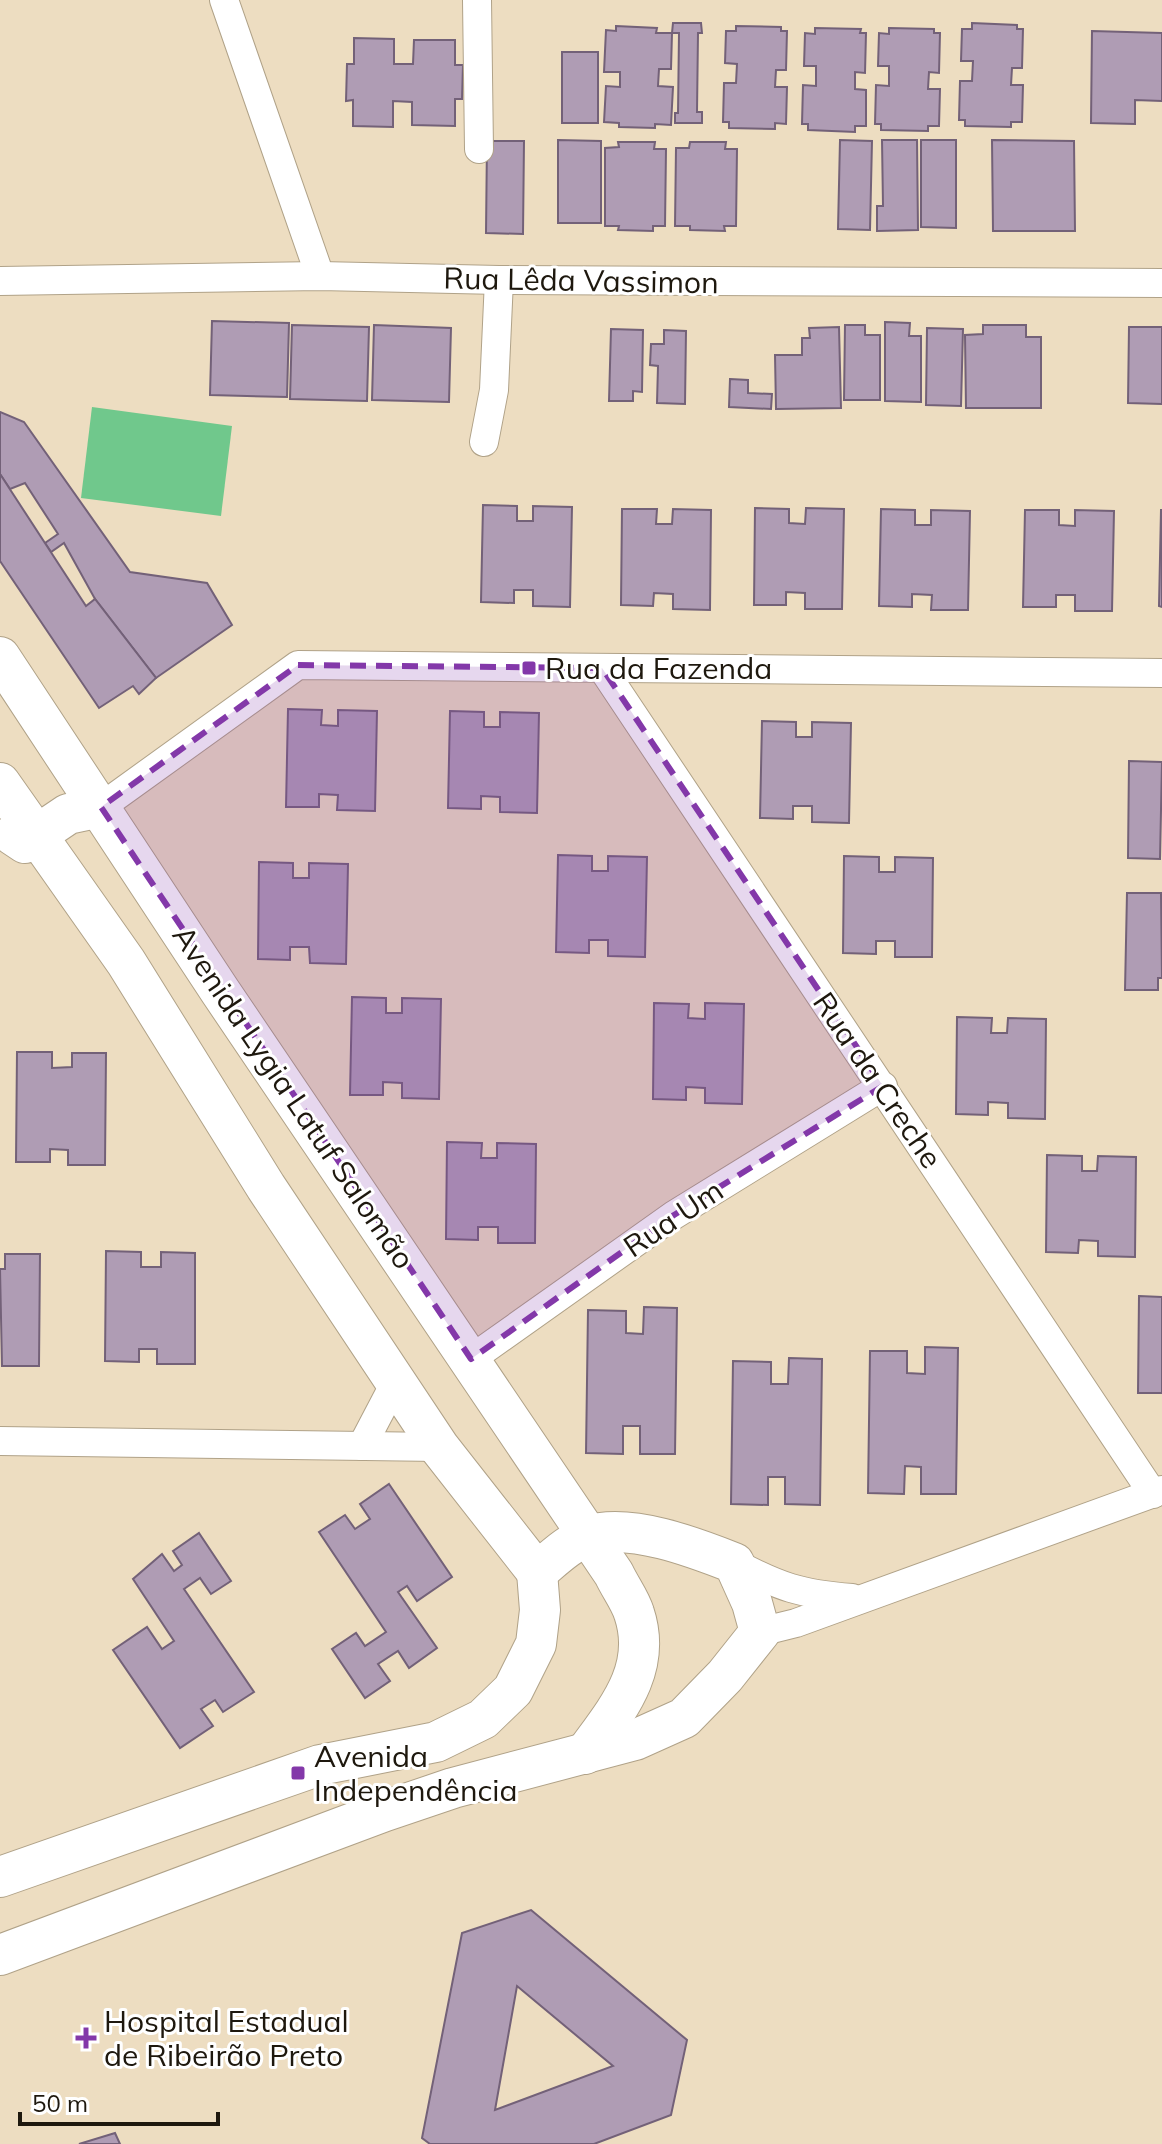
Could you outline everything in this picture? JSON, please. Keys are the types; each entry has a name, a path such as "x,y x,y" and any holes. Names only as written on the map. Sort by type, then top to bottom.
{"main road":[{"name":"Avenida Lygia Latuf Salomão","path":"0,657 220,991 590,1536"},
{"path":"0,783 18,828 126,962 266,1187 395,1383 439,1447 537,1572 540,1610 536,1644 513,1690 483,1719 436,1742 320,1765 0,1877"},
{"path":"18,828 101,807"},
{"path":"0,1955 385,1811 453,1788 635,1740 684,1718 725,1676 760,1632 752,1603 734,1563 686,1543 630,1533 590,1536 562,1551 537,1572"},
{"path":"585,1754 628,1694 640,1652 634,1613 590,1536"}],"street":[{"path":"224,0 320,276"},
{"path":"477,0 479,149"},
{"name":"Rua Lêda Vassimon","path":"0,281 320,276 499,280 1162,283"},
{"path":"484,442 494,390 499,280"},
{"path":"101,807 298,665 1162,673"},
{"name":"Rua da Creche","path":"602,668 1157,1492"},
{"name":"Rua Um","path":"471,1359 674,1215 883,1086"},
{"path":"362,1446 395,1383"},
{"path":"0,1441 439,1447"},
{"path":"760,1632 796,1623 1157,1492"},
{"path":"734,1563 775,1584 810,1595 861,1598"}],"highlighted area":[{"path":"298,665 602,668 883,1086 674,1215 471,1359 101,807"}],"green space":[{"path":"92,407 232,426 221,516 81,498"}],"building":[{"path":"673,23 701,23 702,33 698,33 697,112 702,112 702,123 675,123 675,113 678,113 679,33 672,33"},
{"path":"972,23 1017,25 1017,29 1023,29 1022,68 1012,68 1011,85 1023,85 1022,122 1011,122 1011,127 965,126 965,120 959,120 960,81 972,81 973,61 961,61 962,29 972,29"},
{"path":"616,26 657,28 656,33 672,33 671,69 659,69 658,86 673,87 671,125 619,127 619,123 604,122 606,86 620,87 620,72 604,72 606,30 616,31"},
{"path":"736,26 781,27 781,31 787,31 786,70 776,70 775,87 787,87 786,124 775,123 775,129 729,128 729,122 723,122 724,83 736,83 737,64 725,63 726,31 736,31"},
{"path":"815,28 861,29 860,33 866,33 865,73 855,72 855,89 866,90 866,126 855,126 855,132 808,130 808,124 802,124 803,85 816,86 816,66 804,66 805,33 815,34"},
{"path":"889,28 934,29 934,33 940,33 939,73 929,72 928,89 940,89 939,126 928,126 928,131 881,130 881,124 875,124 876,85 889,86 889,66 878,66 879,33 889,34"},
{"path":"1092,31 1162,33 1162,101 1135,100 1135,124 1091,123"},
{"path":"354,38 394,39 394,64 413,64 414,40 455,40 455,65 463,65 462,99 455,99 455,126 412,125 412,102 393,101 393,127 353,126 353,100 346,101 347,64 354,64"},
{"path":"562,52 598,52 598,123 562,123"},
{"path":"558,140 601,141 601,223 558,223"},
{"path":"840,140 872,141 870,230 838,229"},
{"path":"882,140 917,140 918,230 877,231 877,206 883,206"},
{"path":"921,140 956,140 956,228 921,227"},
{"path":"992,140 1074,141 1075,231 993,231"},
{"path":"487,141 524,141 523,234 486,233"},
{"path":"618,142 655,142 654,149 666,149 665,226 653,226 653,231 618,230 619,226 605,226 605,148 619,147"},
{"path":"690,142 726,142 725,149 737,149 736,226 724,226 725,231 690,230 690,226 675,226 676,148 689,148"},
{"path":"212,321 289,323 287,397 210,395"},
{"path":"885,322 910,323 909,336 921,336 921,402 885,401"},
{"path":"292,325 369,327 367,401 290,399"},
{"path":"374,325 451,328 449,402 372,400"},
{"path":"845,325 865,325 865,335 880,335 880,400 844,400"},
{"path":"983,325 1026,325 1026,337 1041,337 1041,408 966,408 965,335 983,334"},
{"path":"839,327 841,408 776,409 775,355 802,355 802,338 810,338 809,328"},
{"path":"1129,327 1162,327 1162,404 1128,403"},
{"path":"927,328 963,329 961,406 926,405"},
{"path":"611,329 643,330 642,392 633,391 633,401 609,401"},
{"path":"664,330 686,331 685,404 657,403 658,366 650,365 651,344 664,344"},
{"path":"730,379 748,380 748,393 772,394 771,409 729,407"},
{"path":"0,412 24,422 130,572 207,583 232,625 156,678 95,599 64,543 51,552 45,543 58,534 25,483 10,489 0,474"},
{"path":"0,474 86,606 95,599 156,678 139,694 133,686 99,708 0,561"},
{"path":"483,505 517,506 517,521 533,521 533,506 572,507 570,607 533,606 533,590 514,590 514,603 481,602"},
{"path":"755,508 789,509 789,523 805,524 806,508 844,509 842,609 805,609 805,593 786,592 786,605 754,605"},
{"path":"622,509 657,509 656,524 672,524 673,509 711,510 710,610 673,609 673,594 654,593 653,606 621,605"},
{"path":"881,509 915,510 915,525 931,525 931,510 970,511 968,610 931,610 932,595 912,594 912,607 879,606"},
{"path":"1025,510 1059,510 1059,525 1075,526 1075,510 1114,511 1112,611 1075,611 1075,595 1056,595 1056,607 1023,607"},
{"path":"1162,510 1162,607 1159,606"},
{"path":"288,709 322,710 321,725 338,726 338,710 377,711 375,811 337,810 338,795 319,794 319,807 286,807"},
{"path":"450,711 484,712 484,727 500,727 500,712 539,713 537,813 500,812 500,797 481,796 481,809 448,808"},
{"path":"762,721 796,722 796,737 812,737 812,722 851,723 849,823 812,822 812,806 793,806 793,819 760,818"},
{"path":"1129,761 1162,762 1160,859 1128,858"},
{"path":"558,855 592,856 592,871 608,871 608,856 647,857 645,957 608,956 608,940 589,940 589,953 556,952"},
{"path":"844,856 879,857 879,872 895,872 895,857 933,858 932,957 895,957 895,941 876,941 876,954 843,953"},
{"path":"259,862 293,863 293,878 309,878 309,863 348,864 346,964 310,963 309,947 290,947 290,960 258,959"},
{"path":"1127,893 1161,893 1162,978 1158,978 1158,990 1125,990"},
{"path":"352,997 386,998 386,1013 402,1013 402,998 441,999 439,1099 402,1098 402,1083 383,1082 383,1095 350,1095"},
{"path":"654,1003 689,1004 688,1018 705,1019 705,1003 744,1004 742,1104 705,1103 705,1088 686,1087 686,1100 653,1099"},
{"path":"957,1017 992,1018 991,1033 1007,1033 1008,1018 1046,1019 1045,1119 1008,1118 1008,1103 988,1102 988,1115 956,1114"},
{"path":"17,1052 52,1052 52,1068 72,1067 72,1053 106,1053 105,1165 68,1165 68,1150 50,1149 50,1162 16,1162"},
{"path":"447,1142 482,1143 481,1158 497,1158 497,1143 536,1144 535,1243 498,1243 498,1227 478,1227 478,1240 446,1239"},
{"path":"1047,1155 1082,1156 1082,1171 1097,1171 1098,1156 1136,1157 1135,1257 1098,1256 1098,1241 1079,1240 1078,1253 1046,1252"},
{"path":"106,1251 141,1252 141,1267 161,1267 161,1252 195,1253 195,1364 157,1364 157,1349 139,1349 139,1362 105,1361"},
{"path":"5,1254 40,1254 39,1366 2,1366 0,1269 5,1269"},
{"path":"1139,1296 1162,1297 1162,1393 1138,1393"},
{"path":"644,1307 677,1308 675,1454 640,1454 640,1426 623,1426 623,1454 586,1453 588,1310 626,1311 626,1333 643,1334"},
{"path":"925,1347 958,1348 956,1494 921,1494 921,1467 905,1466 904,1494 868,1493 870,1351 907,1351 907,1373 925,1374"},
{"path":"789,1358 822,1359 820,1505 785,1504 785,1477 768,1477 768,1505 731,1504 733,1361 771,1362 771,1384 788,1384"},
{"path":"389,1484 452,1577 417,1601 407,1586 398,1592 437,1648 409,1668 398,1651 378,1664 390,1681 365,1698 332,1649 356,1633 365,1646 386,1632 319,1532 345,1515 355,1529 370,1519 360,1504"},
{"path":"199,1533 231,1581 211,1594 200,1578 184,1589 254,1692 223,1712 215,1700 201,1709 213,1726 180,1748 113,1650 147,1627 162,1649 174,1641 133,1579 162,1554 174,1571 182,1565 173,1551"},
{"path":"531,1910 687,2040 671,2115 594,2144 430,2144 422,2138 462,1933","holes":["517,1986 613,2066 495,2110"]},
{"path":"115,2133 120,2144 79,2144"}],"place":[{"name":"Rua da Fazenda","path":"529,668"},
{"name":"Avenida Independência","path":"298,1773"},
{"name":"Hospital Estadual de Ribeirão Preto","path":"86,2038"}]}
